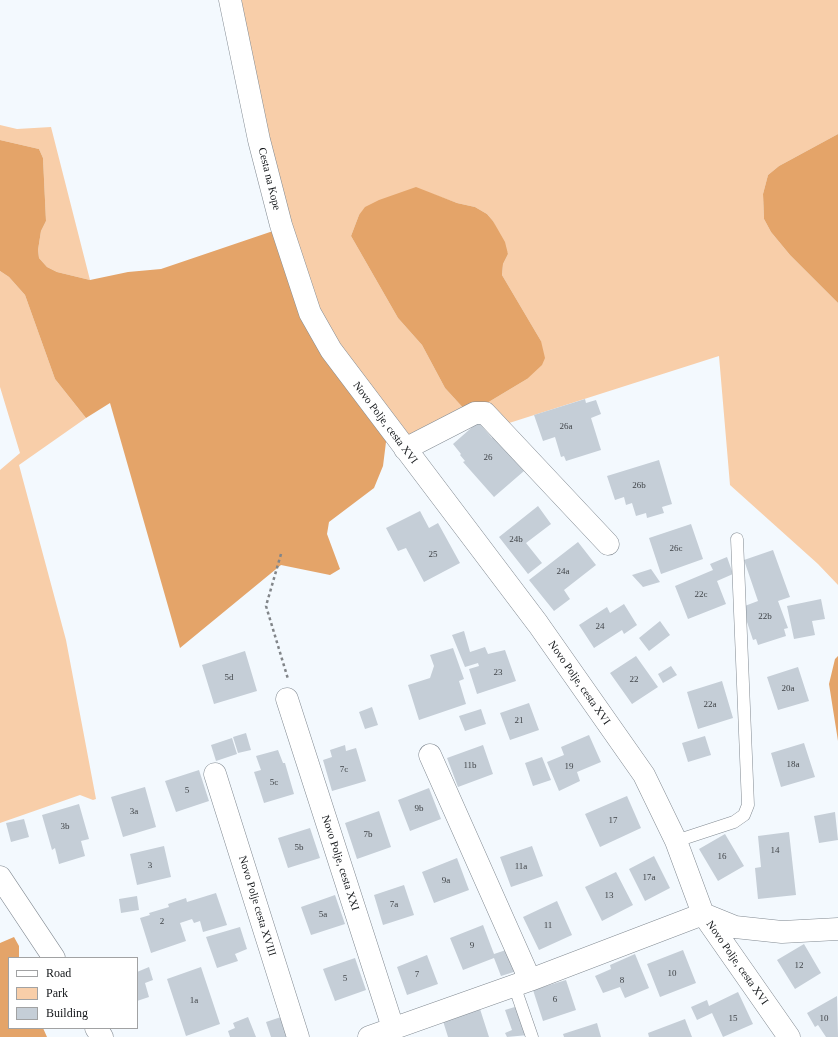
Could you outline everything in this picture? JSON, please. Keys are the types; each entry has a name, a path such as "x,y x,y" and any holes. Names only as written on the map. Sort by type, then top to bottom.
{"street":[{"name":"Cesta na Kope","path":"230,0 259,140 281,225 310,313 331,350"},
{"name":"Novo Polje, cesta XVI","path":"331,350 538,624 644,775 676,841 703,914 789,1037"},
{"path":"406,449 475,412 485,413 608,544"},
{"name":"Novo Polje, cesta XXI","path":"287,699 393,1028"},
{"path":"430,755 522,983"},
{"name":"Novo Polje cesta XVIII","path":"215,774 298,1037"},
{"path":"0,877 53,957"},
{"path":"369,1037 522,983 703,914 735,927 782,932 838,929"}],"lane":[{"path":"676,841 734,822 744,815 748,805 737,539"},
{"path":"522,983 532,1037"}],"path":[{"path":"282,554 266,606 289,682 287,699"}],"green space":[{"path":"235,0 838,0 838,134 779,166 768,175 763,194 764,219 771,232 790,255 838,303 838,585 818,564 730,485 719,356 506,424 487,403 527,379 541,341 502,275 503,264 508,254 493,221 487,214 475,207 457,203 416,188 359,215 351,236 398,318 422,345 445,388 466,411 414,438 401,436 318,318 300,267"},
{"path":"0,125 17,129 51,127 90,280 57,272 47,267 39,258 38,250 41,231 46,221 43,158 39,149 0,140"},
{"path":"0,271 9,277 25,295 55,379 86,418 19,465 66,640 96,799 93,800 80,795 0,823 0,470 20,453 0,387"}],"shaded area":[{"path":"838,134 838,303 790,255 771,232 764,219 763,194 768,175 779,166"},
{"path":"0,140 39,149 43,158 46,221 41,231 38,250 39,258 47,267 57,272 90,280 128,272 161,269 276,230 387,434 383,466 374,488 329,522 327,534 340,569 330,575 281,565 180,648 110,403 86,418 55,379 25,295 9,277 0,271"},
{"path":"416,187 457,203 475,207 487,214 493,221 505,242 508,254 503,264 502,275 541,341 545,358 542,365 527,379 487,403 466,411 445,388 422,345 398,318 351,236 359,215 365,207 379,200"},
{"path":"838,656 838,741 829,684 835,659"},
{"path":"14,937 19,946 19,957 8,957 8,1029 43,1029 47,1037 0,1037 0,943"}],"building":[{"path":"585,399 586,403 596,400 601,414 591,418 601,450 566,461 564,456 561,457 555,437 543,441 534,415"},
{"path":"478,422 492,438 493,436 524,471 494,497 463,462 465,461 453,444"},
{"path":"659,460 672,504 662,507 664,513 647,518 646,513 636,516 632,503 626,505 624,497 615,500 607,476"},
{"path":"538,506 551,524 526,543 542,563 528,574 499,537"},
{"path":"420,511 429,528 438,523 460,563 424,582 406,548 398,551 386,528"},
{"path":"691,524 703,559 661,574 649,538"},
{"path":"578,542 596,565 564,590 570,599 554,611 529,580"},
{"path":"773,550 790,597 778,601 788,628 784,629 786,636 758,645 756,639 753,640 742,607 758,601 744,560"},
{"path":"727,557 733,574 717,581 726,604 688,619 675,586 713,570 710,564"},
{"path":"651,569 660,582 643,587 632,575"},
{"path":"821,599 825,619 812,621 815,635 794,639 787,606"},
{"path":"624,604 637,625 624,634 622,630 594,648 579,625 607,607 610,613"},
{"path":"660,621 670,635 649,651 639,638"},
{"path":"464,631 470,652 485,647 488,654 505,650 516,681 477,694 469,669 479,666 478,663 465,667 452,635"},
{"path":"453,648 464,679 459,681 466,704 419,720 408,685 430,678 434,666 430,655"},
{"path":"245,651 257,691 214,704 202,665"},
{"path":"636,656 658,687 632,704 610,673"},
{"path":"671,666 677,675 663,683 658,674"},
{"path":"798,667 809,701 778,710 767,677"},
{"path":"722,681 733,718 698,729 687,692"},
{"path":"529,703 539,730 510,740 500,713"},
{"path":"372,707 378,725 365,729 359,712"},
{"path":"481,709 486,724 465,731 459,716"},
{"path":"246,733 251,750 238,753 233,737"},
{"path":"589,735 601,762 577,772 580,781 559,791 547,762 564,755 561,747"},
{"path":"705,736 711,755 688,762 682,743"},
{"path":"232,738 237,754 216,761 211,745"},
{"path":"804,743 815,777 781,787 771,753"},
{"path":"345,745 346,751 356,748 366,781 332,791 323,760 332,757 330,750"},
{"path":"483,745 493,774 458,787 447,758"},
{"path":"278,750 283,763 285,763 294,794 264,803 254,772 261,770 256,756"},
{"path":"542,757 551,780 533,786 525,763"},
{"path":"199,770 209,801 176,812 165,781"},
{"path":"145,787 156,827 123,837 111,797"},
{"path":"429,788 441,819 410,831 398,800"},
{"path":"627,796 641,828 600,847 585,814"},
{"path":"79,804 89,839 81,841 85,856 59,864 55,848 52,850 42,815"},
{"path":"379,811 391,847 357,859 345,823"},
{"path":"835,812 838,840 819,843 814,816"},
{"path":"24,819 29,837 11,842 6,823"},
{"path":"310,828 320,858 288,868 278,838"},
{"path":"789,832 796,895 758,899 755,868 761,867 758,836"},
{"path":"725,834 744,866 718,881 699,849"},
{"path":"164,846 171,877 137,885 130,854"},
{"path":"532,846 543,876 511,887 500,857"},
{"path":"654,856 670,888 645,901 629,869"},
{"path":"457,858 469,890 434,903 422,872"},
{"path":"616,872 633,905 602,921 585,887"},
{"path":"404,885 414,915 383,925 374,895"},
{"path":"216,893 227,925 203,932 200,921 194,923 192,919 180,923 186,941 151,953 140,918 150,915 149,913 169,907 168,904 186,898 187,902"},
{"path":"335,895 345,924 311,935 301,907"},
{"path":"137,896 139,910 121,913 119,899"},
{"path":"557,901 572,935 539,950 523,917"},
{"path":"483,925 494,954 509,949 517,971 501,976 494,958 463,970 450,938"},
{"path":"240,927 247,949 235,954 238,961 217,968 206,937"},
{"path":"804,944 821,973 795,989 777,960"},
{"path":"683,950 696,983 660,997 647,964"},
{"path":"635,954 649,988 625,998 620,987 603,993 595,976 611,969 610,965"},
{"path":"427,955 438,984 407,995 397,967"},
{"path":"355,958 366,990 335,1001 323,969"},
{"path":"149,967 153,980 145,983 149,997 138,1001 138,972"},
{"path":"201,967 220,1024 186,1036 167,979"},
{"path":"566,980 576,1010 543,1021 533,990"},
{"path":"738,992 753,1024 723,1037 712,1013 697,1020 691,1007 707,1000 709,1006"},
{"path":"837,996 838,1037 826,1037 818,1025 815,1027 807,1013"},
{"path":"518,1006 528,1035 507,1037 505,1033 512,1030 505,1010"},
{"path":"480,1009 489,1037 448,1037 443,1021"},
{"path":"284,1016 291,1037 271,1037 266,1022"},
{"path":"248,1017 256,1037 230,1037 228,1031 235,1028 233,1023"},
{"path":"685,1019 692,1037 649,1037 648,1033"},
{"path":"597,1023 601,1037 564,1037 563,1034"}]}
